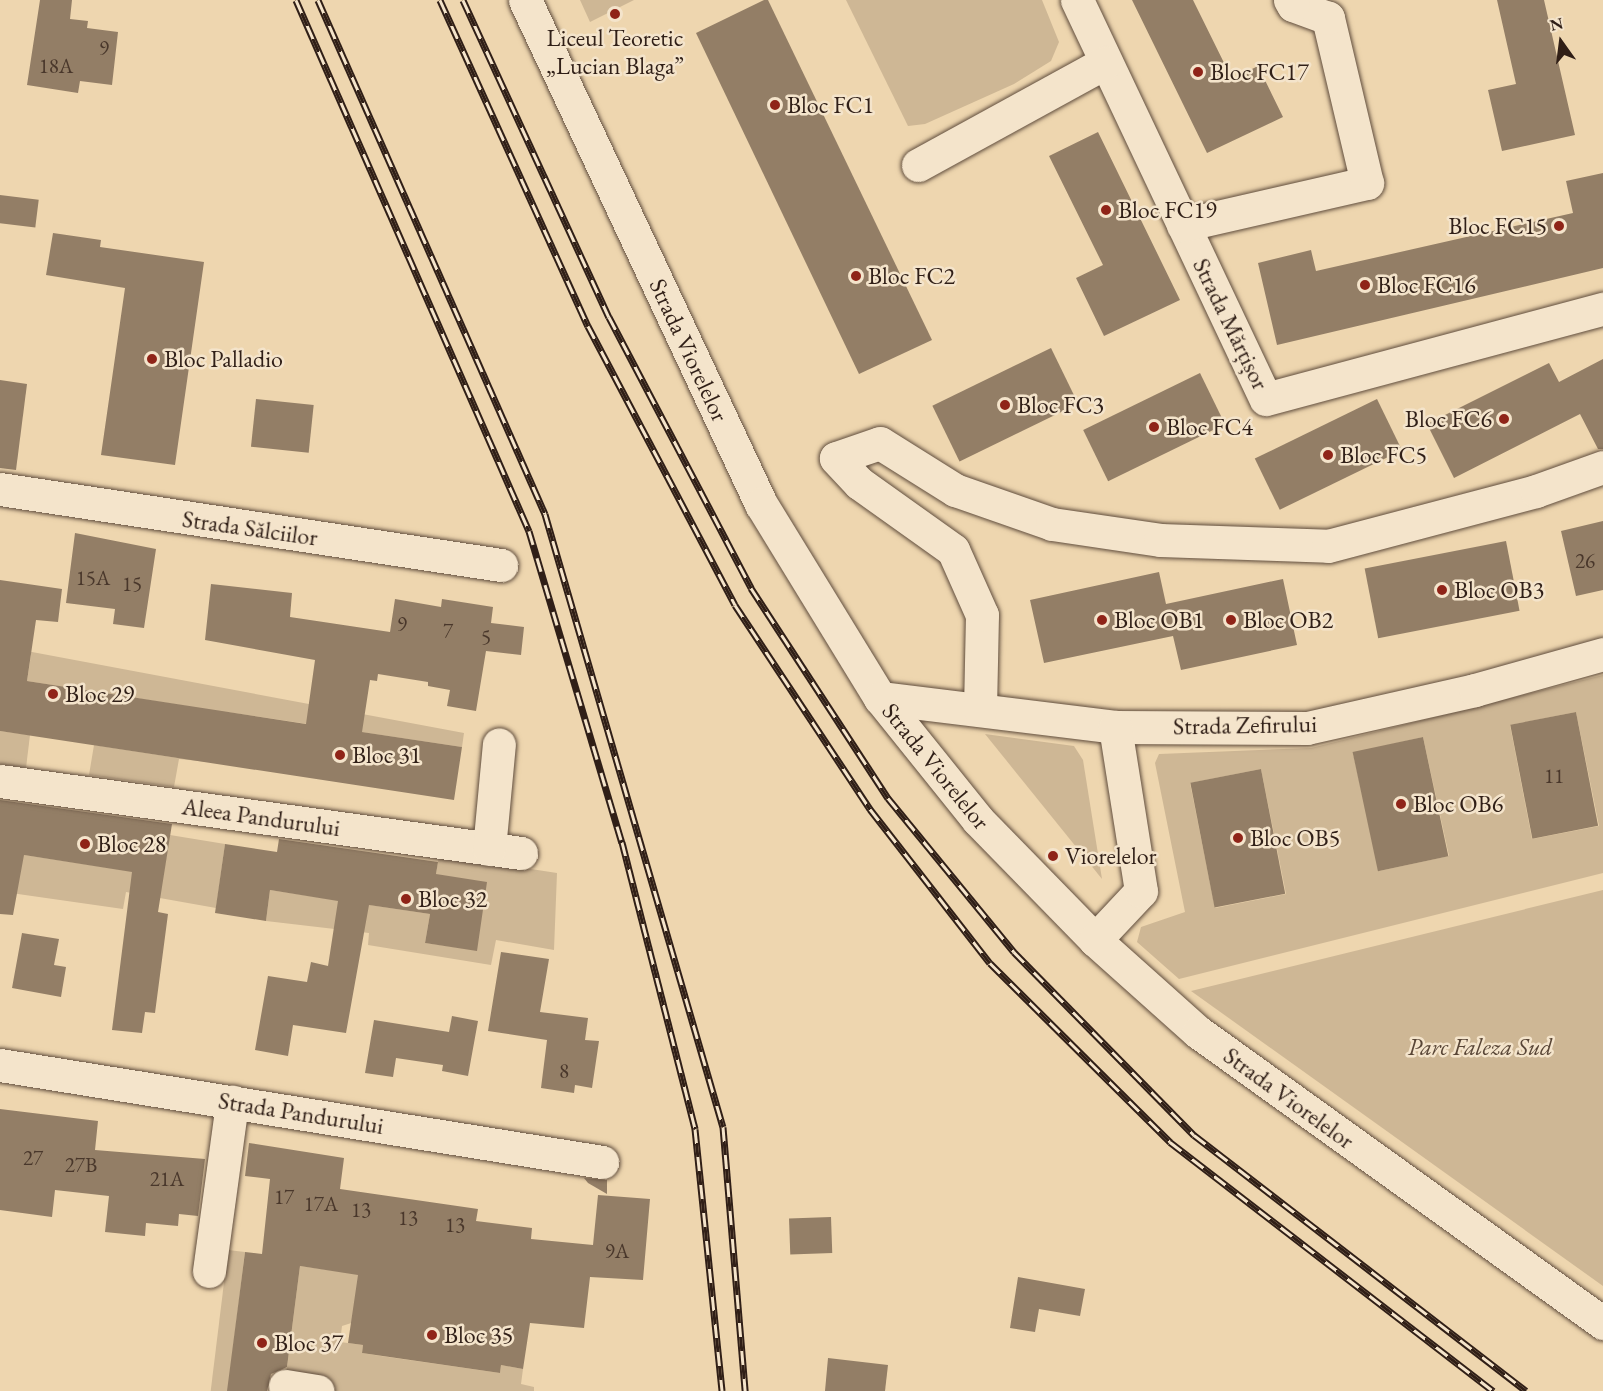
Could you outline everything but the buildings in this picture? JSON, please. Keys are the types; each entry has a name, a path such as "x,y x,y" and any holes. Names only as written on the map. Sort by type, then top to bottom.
{"street":[{"name":"Strada Viorelelor","path":"525,0 761,504 880,698 978,820 1095,940 1198,1032 1603,1323"},
{"name":"Strada Mărțișor","path":"1077,0 1266,399 1603,309"},
{"path":"1183,225 1368,183 1328,18 1293,5 1290,0"},
{"path":"918,165 1106,62"},
{"path":"980,710 982,615 953,550 859,483 836,458 880,443 955,490 1052,525 1160,540 1328,546 1536,491 1603,466"},
{"name":"Strada Sălciilor","path":"0,489 501,565"},
{"name":"Strada Zefirului","path":"880,698 1115,727 1307,728 1476,690 1603,654"},
{"path":"1095,940 1141,891 1115,727"},
{"path":"489,849 499,744"},
{"name":"Aleea Pandurului","path":"0,781 521,854"},
{"name":"Strada Pandurului","path":"0,1065 602,1162"},
{"path":"209,1271 232,1102"},
{"path":"285,1386 318,1391"}],"green space":[{"path":"580,0 634,0 590,22"},
{"path":"846,0 1042,0 1059,42 1051,61 1014,84 925,124 908,126"},
{"path":"0,646 464,733 462,747 227,712 218,763 179,759 174,787 89,775 94,745 178,758 186,706 27,681 31,655"},
{"path":"1603,675 1603,873 1179,979 1137,942 1141,927 1185,912 1155,763 1159,754 1311,748","holes":["1576,712 1599,826 1532,839 1510,725","1423,737 1449,856 1379,871 1353,753","1261,769 1286,894 1215,908 1190,783"]},
{"path":"0,731 30,735 26,768 0,764"},
{"path":"985,734 1074,746 1083,760 1102,879"},
{"path":"170,835 225,844 216,908 126,892 123,909 4,892 11,853 163,876"},
{"path":"439,855 557,873 554,950 496,940 491,965 368,945 369,933 266,921 270,890 430,914 425,943 476,950 436,874"},
{"name":"Parc Faleza Sud","path":"1603,890 1603,1286 1191,991"},
{"path":"228,1250 245,1252 228,1391 211,1391"},
{"path":"300,1266 460,1288 342,1326 340,1342 363,1345 362,1353 381,1356 500,1373 501,1365 523,1369 521,1384 534,1387 534,1391 284,1391"}],"railway":[{"path":"296,0 529,531 622,842 695,1129 722,1391"},
{"path":"318,0 545,514 723,1127 745,1391"},
{"path":"440,0 588,326 735,605 870,809 990,963 1170,1142 1493,1391"},
{"path":"463,0 609,317 751,588 888,798 1014,952 1194,1135 1526,1391"}],"place":[{"name":"Liceul Teoretic „Lucian Blaga”","path":"615,14"},
{"name":"Bloc FC17","path":"1198,72"},
{"name":"Bloc FC1","path":"775,105"},
{"name":"Bloc FC19","path":"1106,210"},
{"name":"Bloc FC15","path":"1559,226"},
{"name":"Bloc FC2","path":"856,276"},
{"name":"Bloc FC16","path":"1365,285"},
{"name":"Bloc Palladio","path":"152,359"},
{"name":"Bloc FC3","path":"1005,405"},
{"name":"Bloc FC6","path":"1504,419"},
{"name":"Bloc FC4","path":"1154,427"},
{"name":"Bloc FC5","path":"1328,455"},
{"name":"Bloc OB3","path":"1442,590"},
{"name":"Bloc OB1","path":"1102,620"},
{"name":"Bloc OB2","path":"1231,620"},
{"name":"Bloc 29","path":"53,694"},
{"name":"Bloc 31","path":"340,755"},
{"name":"Bloc OB6","path":"1401,804"},
{"name":"Bloc OB5","path":"1238,838"},
{"name":"Bloc 28","path":"85,844"},
{"name":"Viorelelor","path":"1053,856"},
{"name":"Bloc 32","path":"406,899"},
{"name":"Bloc 35","path":"432,1335"},
{"name":"Bloc 37","path":"262,1343"}]}
